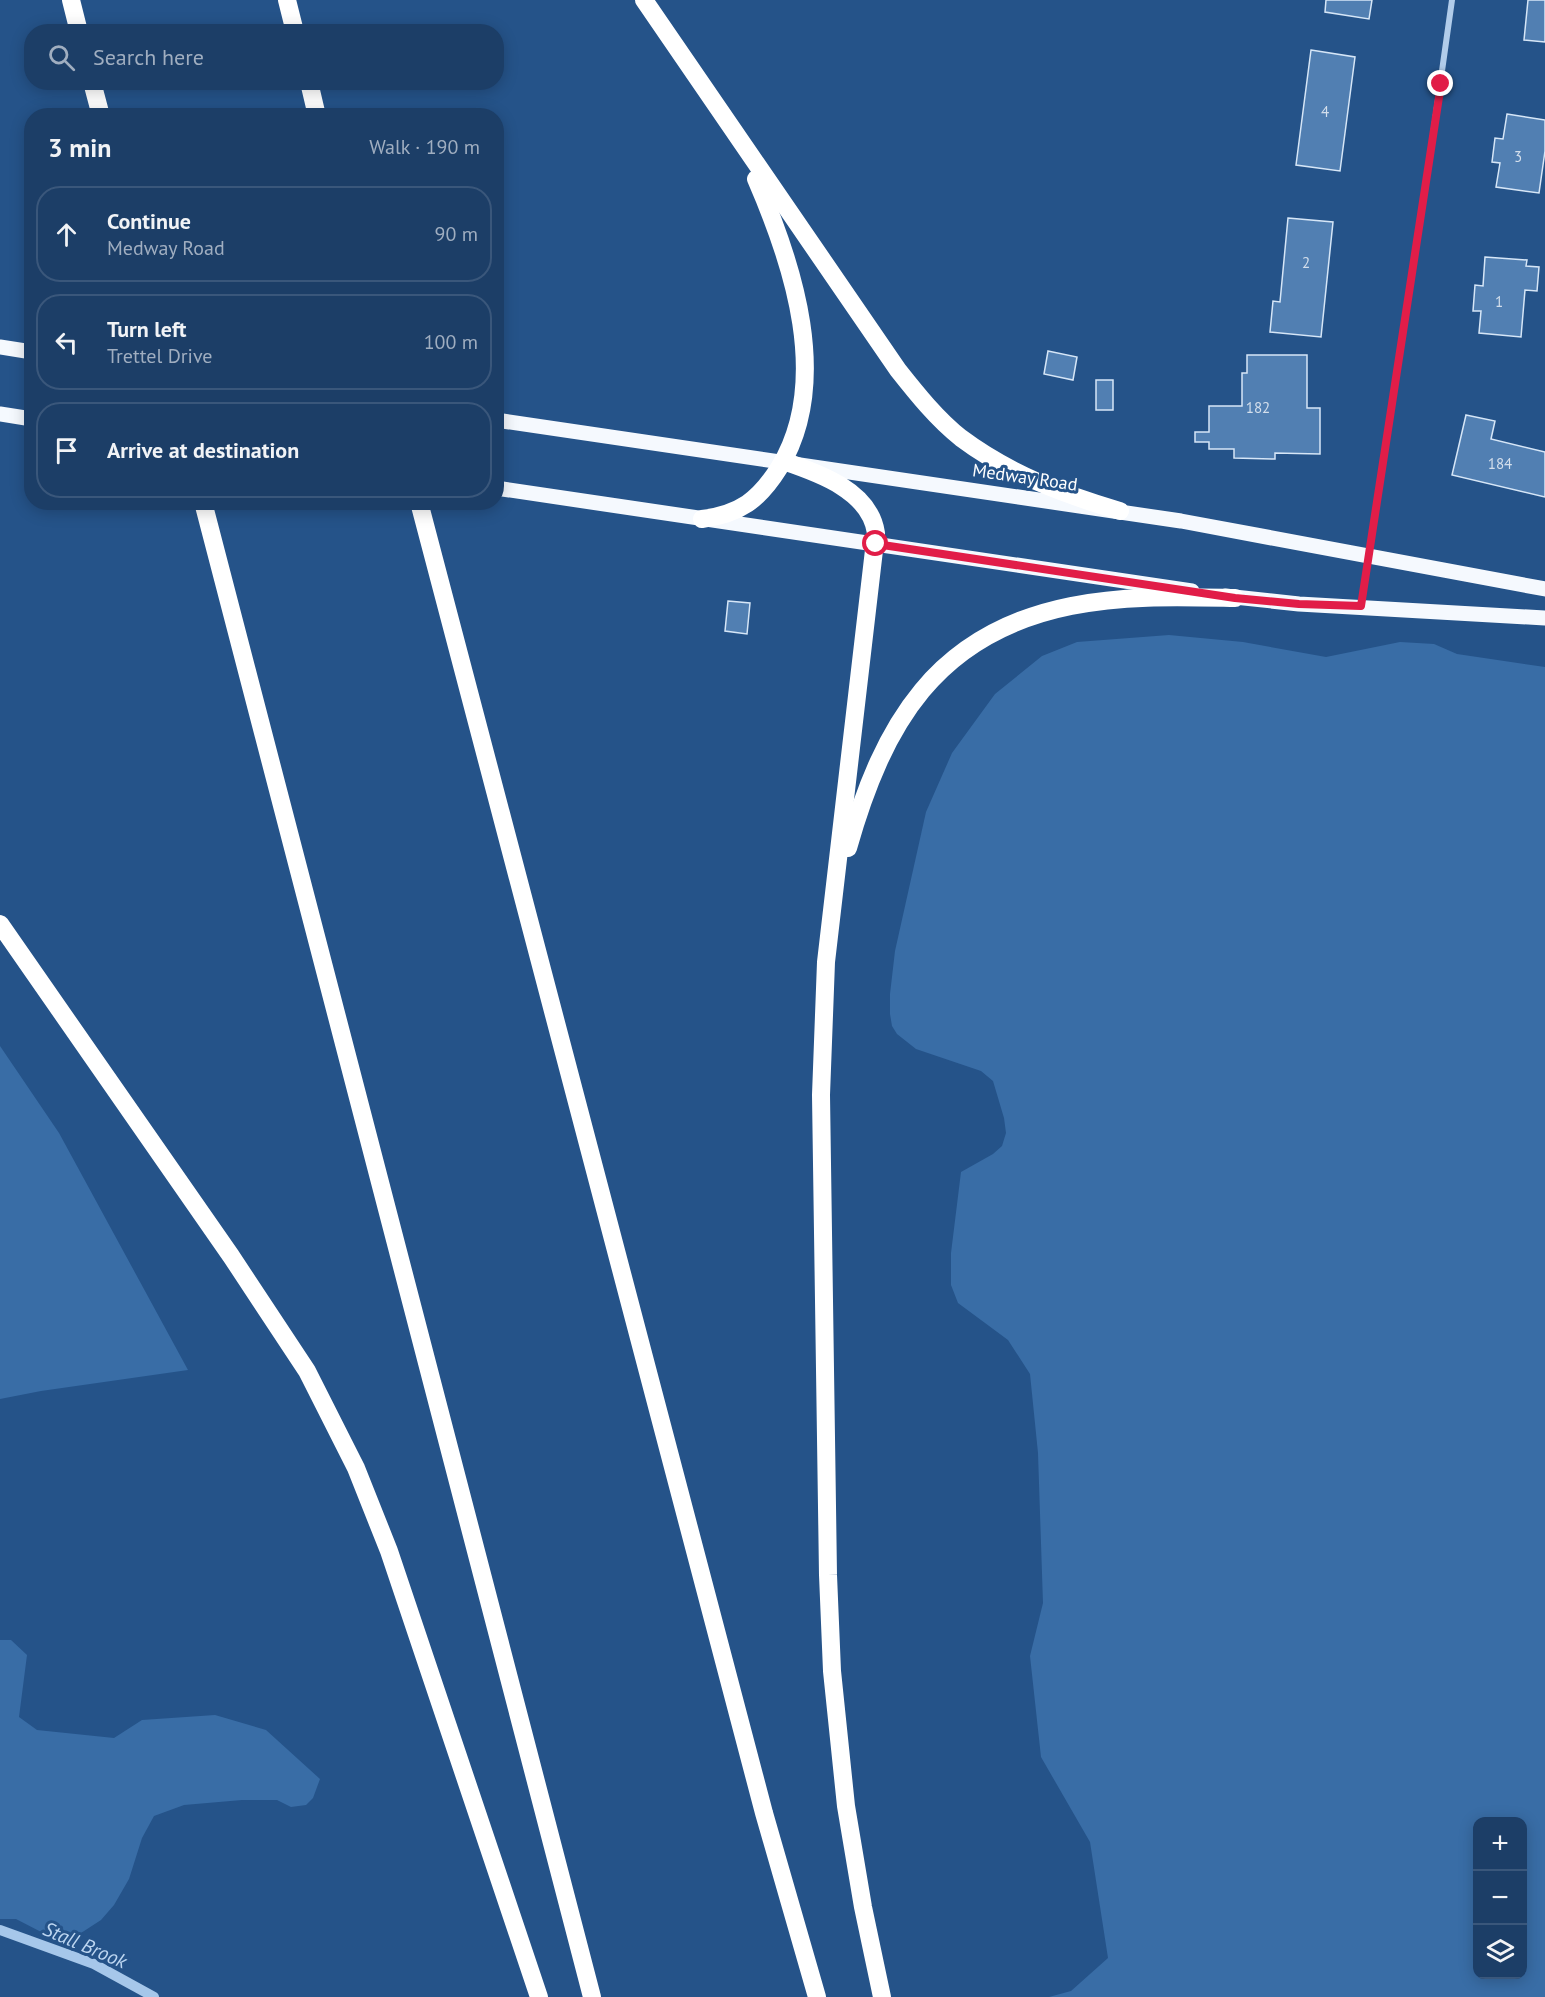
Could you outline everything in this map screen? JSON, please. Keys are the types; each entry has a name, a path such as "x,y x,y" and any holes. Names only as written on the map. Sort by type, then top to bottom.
{"highway":[{"path":"71,0 77,24"},
{"path":"287,0 293,24"},
{"path":"644,0 892,363 938,417 960,437 1002,465 1050,488 1120,511"},
{"path":"94,90 99,108"},
{"path":"311,90 315,108"},
{"path":"702,519 730,513 755,499 765,488 783,461 797,428 803,393 800,312 778,234 736,133"},
{"path":"783,461 811,471 852,495 870,513 874,523 876,544 830,929 824,1003 821,1095 828,1575 832,1671 846,1806 882,1997"},
{"path":"204,510 592,1997"},
{"path":"421,510 764,1813 817,1997"},
{"path":"830,929 853,832 884,752 900,719 915,697 946,664 980,639 1047,611 1134,598 1235,598"},
{"path":"0,924 264,1306 307,1371 339,1433 389,1551 539,1997"}],"main road":[{"path":"0,347 24,351"},
{"path":"0,414 24,418"},
{"name":"Medway Road","path":"504,421 1120,511 1545,589"},
{"path":"504,489 1235,598 1299,604 1545,618"}],"street":[{"path":"1361,606 1452,0"}],"shaded area":[{"path":"1169,635 1243,642 1326,657 1400,642 1434,644 1457,654 1545,667 1545,1997 1049,1997 1071,1991 1108,1958 1090,1842 1041,1757 1030,1656 1043,1603 1038,1453 1030,1374 1008,1340 958,1303 951,1285 951,1253 961,1172 993,1154 1002,1146 1006,1133 1004,1118 993,1081 981,1071 916,1049 897,1034 892,1026 890,1014 895,951 926,812 952,753 995,694 1042,656 1077,642"},
{"path":"0,1046 59,1133 188,1370 0,1399"},
{"path":"0,1640 11,1640 27,1655 19,1717 37,1730 114,1738 142,1720 215,1715 266,1730 320,1779 313,1798 306,1805 291,1807 277,1800 242,1800 184,1805 154,1816 142,1838 129,1879 114,1905 101,1920 81,1933 47,1935 16,1919 0,1919"}],"building":[{"path":"1326,0 1372,0 1369,19 1325,12"},
{"path":"1528,0 1545,0 1545,42 1524,40"},
{"path":"1311,50 1355,57 1340,171 1296,165"},
{"path":"1507,114 1545,120 1545,151 1539,193 1496,187 1500,163 1492,162 1495,138 1503,139"},
{"path":"1288,218 1333,222 1321,337 1270,332 1273,301 1280,302"},
{"path":"1485,257 1527,260 1526,266 1539,267 1537,291 1525,290 1521,337 1479,333 1481,311 1473,311 1475,285 1483,286"},
{"path":"1048,351 1077,357 1073,380 1044,374"},
{"path":"1247,355 1307,355 1307,408 1320,408 1320,454 1275,453 1275,459 1234,458 1234,449 1209,449 1209,442 1195,442 1195,432 1209,432 1209,406 1242,406 1242,373 1247,373"},
{"path":"1096,380 1113,380 1113,410 1096,410"},
{"path":"1466,415 1495,421 1491,439 1545,452 1545,497 1452,475"},
{"path":"728,601 750,603 747,634 725,631"}],"waterway":[{"name":"Stall Brook","path":"0,1930 94,1964 154,1997"}],"route":[{"path":"876,544 1235,598 1299,604 1361,606 1441,84"}]}
